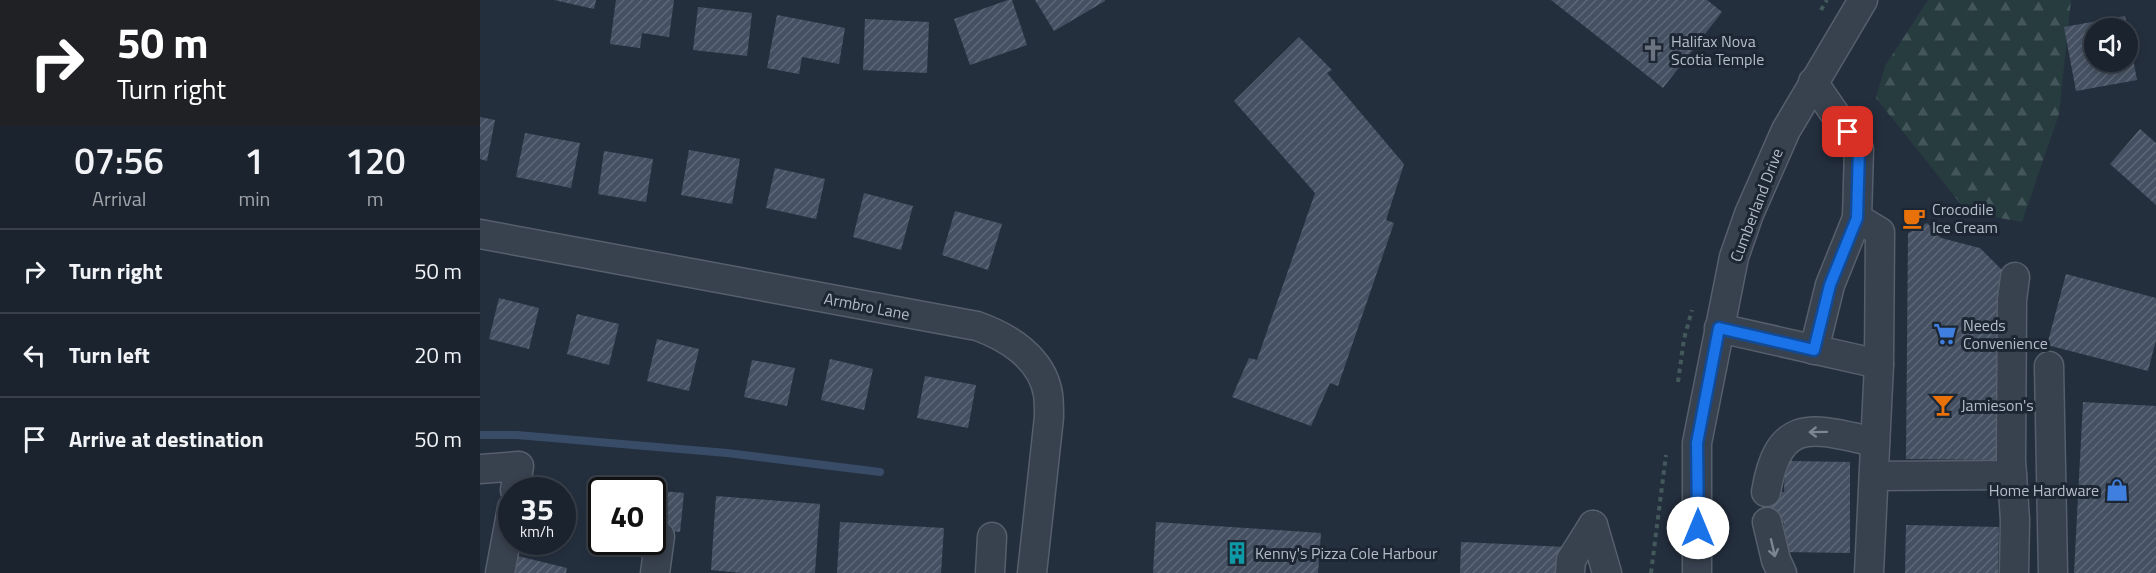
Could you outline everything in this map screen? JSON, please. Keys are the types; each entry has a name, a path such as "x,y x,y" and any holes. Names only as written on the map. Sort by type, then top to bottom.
{"street":[{"name":"Cumberland Drive","path":"1698,573 1697,443 1734,257 1749,214 1786,130 1863,0"},
{"path":"1813,82 1859,149 1857,218 1830,285 1814,350"},
{"path":"1857,218 1880,232 1879,364 1869,573"},
{"name":"Armbro Lane","path":"480,234 977,326 1009,341 1032,361 1044,380 1048,393 1049,417 1032,573"},
{"path":"2014,573 2012,300 2015,276"},
{"path":"1719,328 1879,364"},
{"path":"2049,366 2053,573"},
{"path":"1766,492 1768,479 1780,447 1791,435 1820,430 1875,442"},
{"path":"480,469 519,466 517,477"},
{"path":"1874,476 2012,475"},
{"path":"1767,522 1776,560 1782,573"},
{"path":"1570,573 1571,560 1593,525 1607,573"},
{"path":"990,573 992,537"},
{"path":"500,573 503,555"},
{"path":"655,573 657,555"}],"green space":[{"path":"1928,0 2071,0 2059,114 2022,222 1967,212 1876,98 1885,66"}],"building":[{"path":"554,0 596,0 594,9"},
{"path":"616,0 674,0 669,37 642,33 640,48 610,44"},
{"path":"1012,0 1027,45 970,65 954,19"},
{"path":"1035,0 1105,0 1105,1 1054,31"},
{"name":"Halifax Nova Scotia Temple","path":"1551,0 1707,0 1722,12 1663,88"},
{"path":"698,7 752,13 747,56 693,50"},
{"path":"777,15 845,28 839,64 802,57 799,74 767,68"},
{"path":"865,19 929,22 927,73 863,70"},
{"path":"2084,23 2084,72 2136,72 2137,80 2076,91 2064,27"},
{"path":"1299,37 1332,70 1327,73 1404,164 1386,220 1394,223 1338,386 1330,383 1311,426 1232,397 1249,358 1257,360 1315,193 1234,101"},
{"path":"480,117 495,120 487,161 480,159"},
{"path":"2140,129 2156,143 2156,205 2110,164"},
{"path":"525,133 580,143 571,188 516,177"},
{"path":"689,150 740,159 732,204 681,195"},
{"path":"604,151 653,159 646,202 598,194"},
{"path":"775,168 825,179 816,219 766,208"},
{"path":"864,193 913,206 901,250 853,237"},
{"path":"955,211 1002,224 988,270 942,255"},
{"path":"1927,223 1941,238 1980,248 2006,274 1998,460 1906,459 1908,233"},
{"path":"2066,274 2156,298 2156,340 2148,371 2047,345"},
{"path":"499,298 539,308 529,349 489,339"},
{"path":"577,314 619,324 609,365 567,354"},
{"path":"657,339 699,349 689,391 647,381"},
{"path":"830,359 873,369 864,410 821,400"},
{"path":"752,360 795,368 787,406 744,397"},
{"path":"925,376 976,385 968,428 917,418"},
{"name":"Home Hardware","path":"2083,402 2156,406 2156,573 2074,573"},
{"path":"1785,461 1850,462 1850,553 1784,552 1784,523 1762,522 1762,492 1784,492"},
{"path":"666,491 684,493 680,532 666,530"},
{"path":"716,496 820,504 815,573 742,573 711,570"},
{"path":"840,522 944,528 941,573 837,573"},
{"name":"Kenny's Pizza Cole Harbour","path":"1156,522 1321,533 1318,573 1153,573"},
{"path":"1906,525 1999,527 1998,573 1905,573"},
{"path":"1461,542 1566,547 1564,573 1460,573"},
{"path":"510,555 567,568 566,573 506,573"}],"waterway":[{"path":"480,435 517,435 727,453 880,472"}],"place":[{"name":"Halifax Nova Scotia Temple","path":"1653,50"},
{"name":"Crocodile Ice Cream","path":"1914,218"},
{"name":"Needs Convenience","path":"1945,334"},
{"name":"Jamieson's","path":"1943,405"},
{"name":"Home Hardware","path":"2117,490"},
{"name":"Kenny's Pizza Cole Harbour","path":"1237,553"}],"route":[{"path":"1698,528 1697,443 1719,328 1814,350 1830,285 1857,218 1859,149 1848,132"}]}
